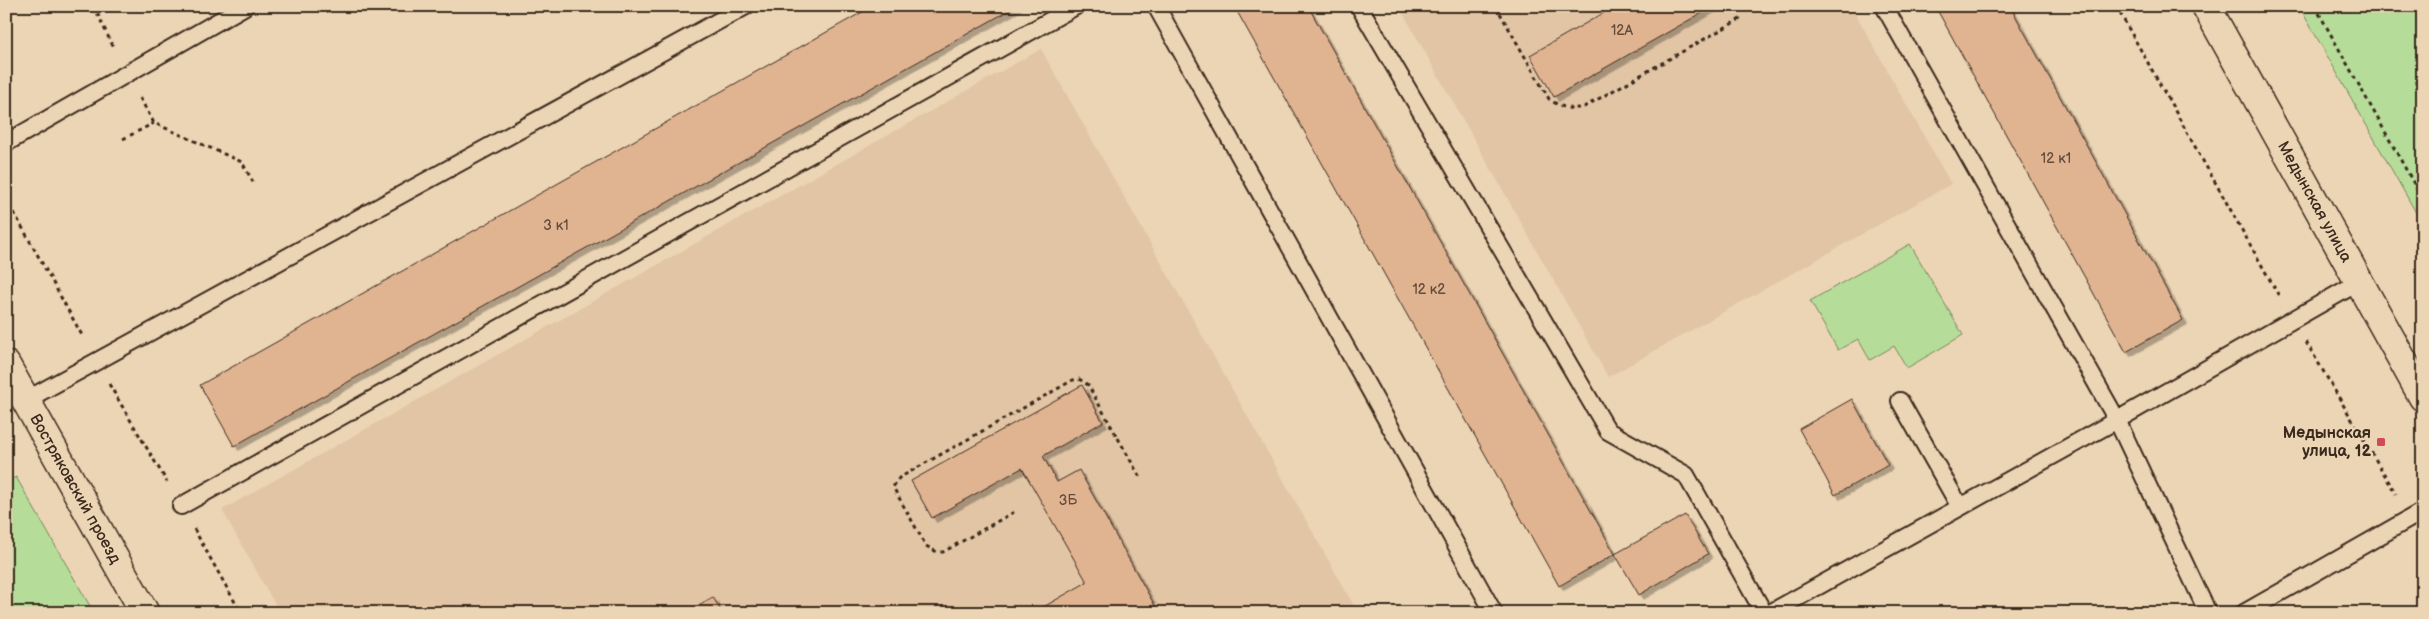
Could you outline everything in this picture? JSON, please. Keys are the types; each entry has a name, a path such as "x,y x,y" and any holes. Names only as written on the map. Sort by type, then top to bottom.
{"street":[{"name":"Медынская улица","path":"2206,6 2423,397"},
{"name":"Востряковский проезд","path":"6,365 146,613"}],"lane":[{"path":"6,142 245,6"},
{"path":"26,400 746,6"},
{"path":"181,506 1076,6"},
{"path":"1156,6 1494,613"},
{"path":"1359,6 1608,431 1686,475 1764,613"},
{"path":"1884,6 2117,420 2208,613"},
{"path":"1770,613 2117,420 2359,282"},
{"path":"1900,401 1960,507"},
{"path":"2244,613 2417,515"}],"path":[{"path":"94,6 126,74 154,123 242,162 254,184"},
{"path":"1496,6 1549,99 1560,108 1570,110 1584,107 1742,18"},
{"path":"2116,6 2292,320 2417,515"},
{"path":"2315,6 2423,200"},
{"path":"123,140 154,123"},
{"path":"2418,191 2423,170"},
{"path":"6,198 96,362 181,506 241,613"},
{"path":"1014,512 943,552 937,552 926,546 893,487 899,478 1079,379 1088,385 1141,479"}],"shaded area":[{"path":"1399,6 1851,6 1951,184 1608,377"},
{"path":"1041,49 1358,613 280,613 222,510"}],"green space":[{"path":"2299,6 2423,6 2423,225"},
{"path":"1910,244 1963,335 1907,368 1894,346 1870,360 1858,339 1838,350 1810,301"},
{"path":"16,477 94,613 6,613 6,482"}],"building":[{"path":"873,6 1017,6 234,446 200,385"},
{"path":"1234,6 1308,6 1615,554 1559,586"},
{"path":"1616,6 1714,6 1554,97 1530,55"},
{"path":"1935,6 2010,6 2183,320 2126,352"},
{"path":"1082,385 1103,422 1043,456 1057,482 1079,470 1159,613 1033,613 1087,582 1022,468 932,518 911,481"},
{"path":"1852,399 1888,465 1835,495 1799,429"},
{"path":"1685,515 1708,554 1639,595 1615,554"},
{"path":"713,597 722,613 684,613"}],"place":[{"name":"Медынская улица, 12","path":"2381,442"}]}
